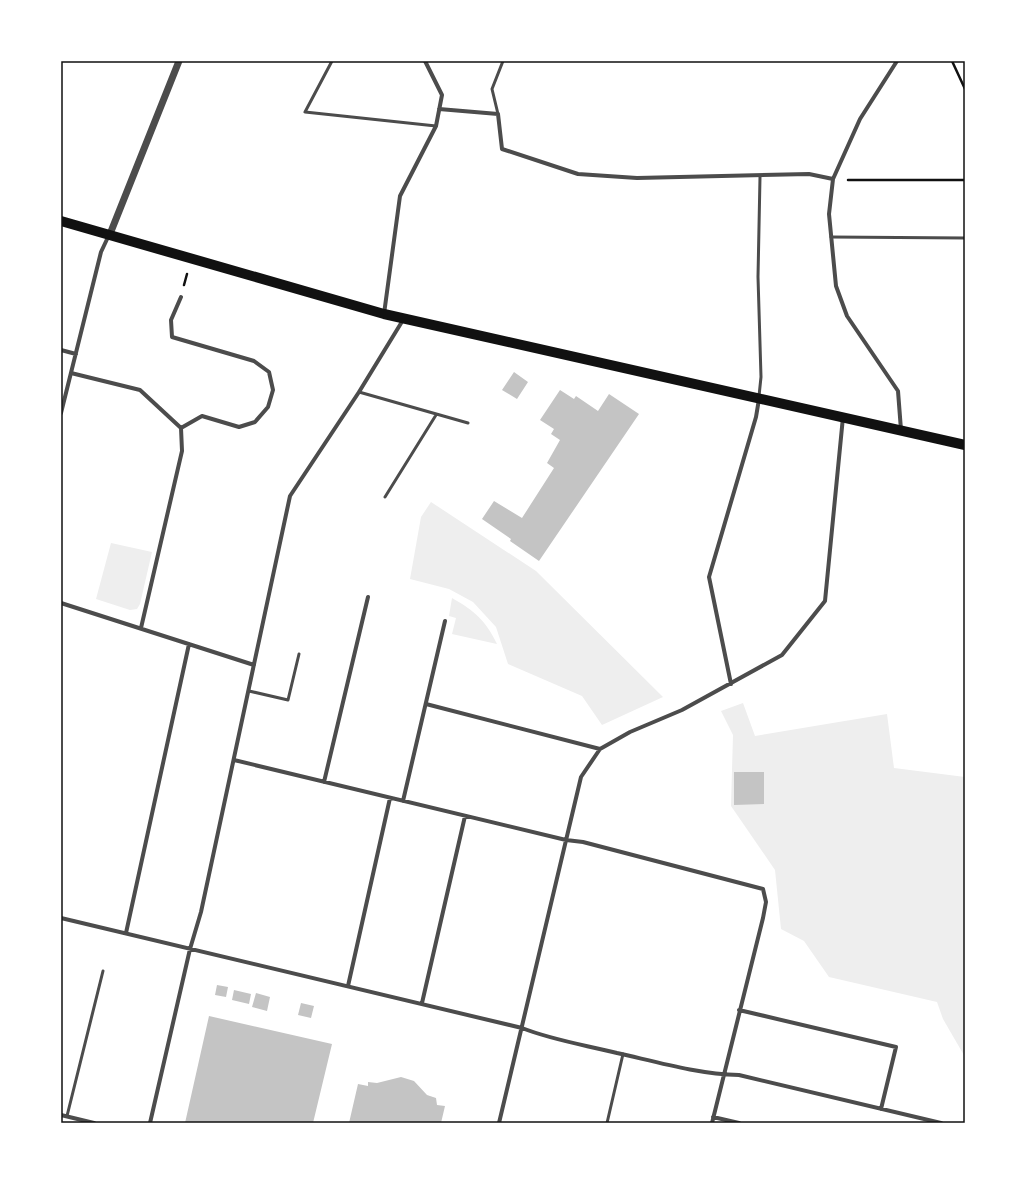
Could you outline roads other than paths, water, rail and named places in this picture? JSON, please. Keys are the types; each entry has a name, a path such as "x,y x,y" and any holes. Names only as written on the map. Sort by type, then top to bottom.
{"main road":[{"path":"61,221 384,314 843,416 965,445"}],"street":[{"path":"61,414 101,252 110,234 179,61"},
{"path":"384,314 400,196 436,126 442,96 425,61"},
{"path":"897,61 860,119 833,179 829,214 836,286 847,316 898,391 902,430"},
{"path":"439,109 498,114 502,149 578,174 637,178 760,177 809,174 833,179"},
{"path":"181,296 177,308 170,320 172,337 254,361 269,372 273,390 268,407 255,422 239,427 202,416 181,428"},
{"path":"150,1123 190,949 201,912 290,496 404,318"},
{"path":"61,350 76,354"},
{"path":"71,373 140,390 181,428 182,451 141,628"},
{"path":"731,684 709,577 756,418 759,398"},
{"path":"499,1123 581,777 600,749 630,732 682,710 782,655 825,601 843,416"},
{"path":"324,782 368,598"},
{"path":"61,603 254,665"},
{"path":"403,801 445,621"},
{"path":"126,934 190,644"},
{"path":"426,704 600,749"},
{"path":"234,760 566,840 584,842 763,889 766,902 712,1123"},
{"path":"348,986 390,798"},
{"path":"422,1003 465,816"},
{"path":"61,918 422,1003 522,1028 538,1034 623,1054 709,1074 739,1076 941,1123"},
{"path":"739,1010 896,1047 881,1109"},
{"path":"61,1115 94,1123"},
{"path":"713,1117 739,1123"}],"lane":[{"path":"332,61 304,112 436,126"},
{"path":"498,114 492,89 503,61"},
{"path":"759,398 758,277 760,177"},
{"path":"831,237 965,238"},
{"path":"358,392 468,423"},
{"path":"385,497 436,414"},
{"path":"249,691 288,700 299,654"},
{"path":"67,1116 103,971"},
{"path":"607,1123 623,1054"}]}
